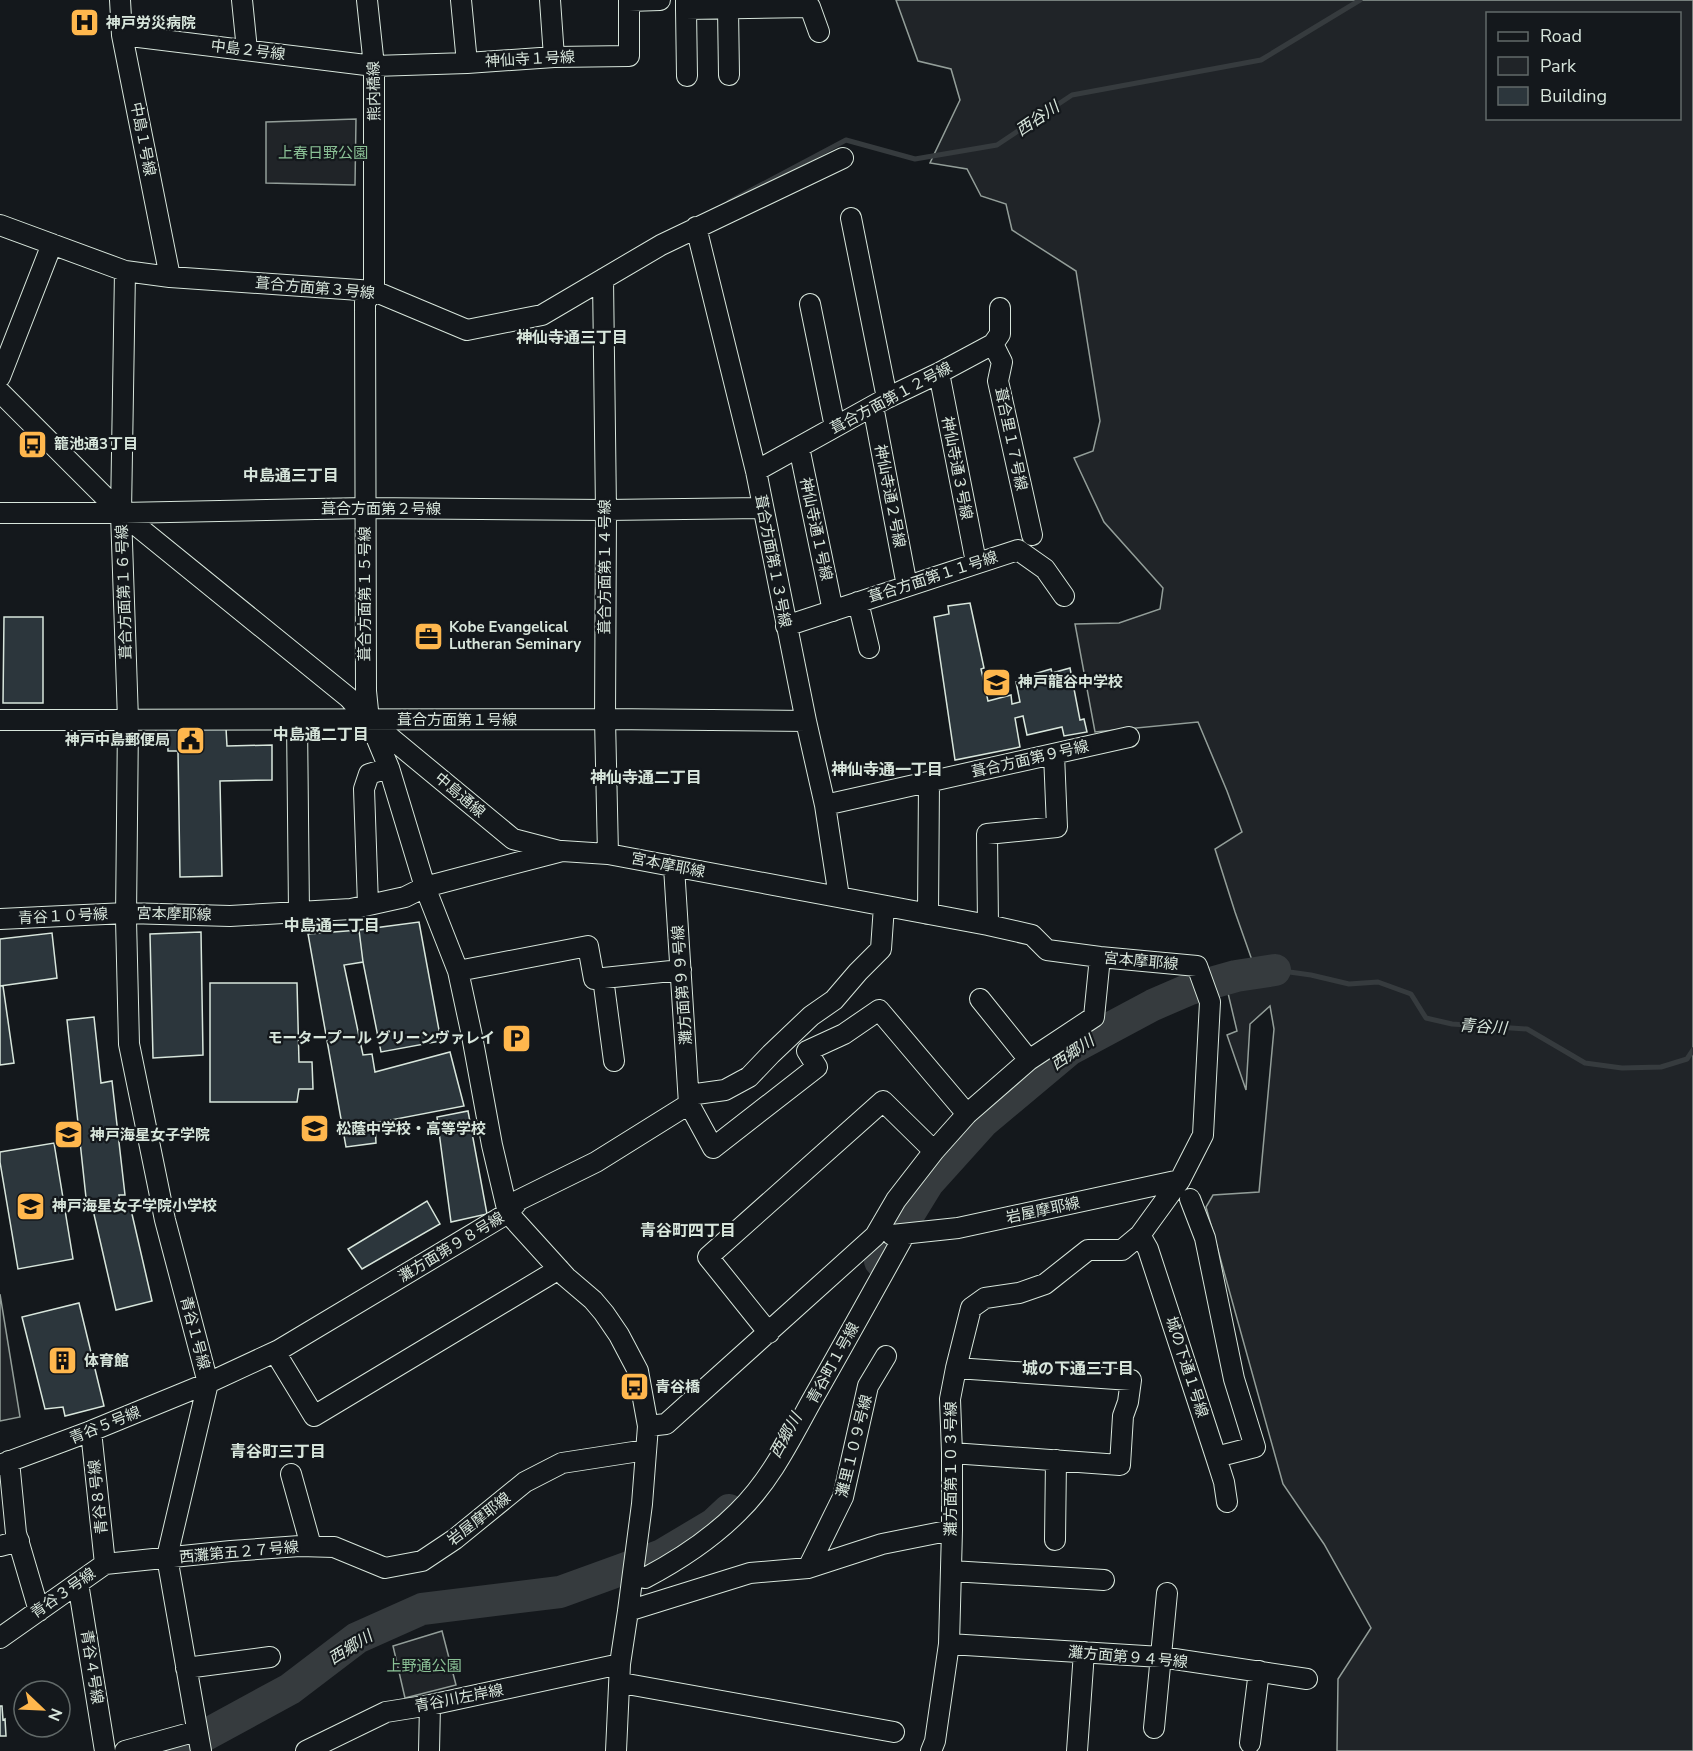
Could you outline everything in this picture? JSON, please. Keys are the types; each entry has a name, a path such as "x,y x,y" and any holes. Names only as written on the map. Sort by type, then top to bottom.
{"street":[{"name":"中島１号線","path":"120,0 122,35 170,277"},
{"path":"242,0 247,50"},
{"name":"熊内橋線","path":"368,0 374,66 374,291"},
{"path":"461,0 467,63"},
{"path":"550,0 554,57"},
{"path":"629,1 660,0"},
{"name":"神仙寺１号線","path":"374,66 554,57 629,56 629,1"},
{"path":"687,76 686,5 728,8 749,4 810,7 819,32"},
{"path":"728,8 729,75"},
{"name":"中島２号線","path":"122,35 374,66"},
{"name":"葺合方面第３号線","path":"0,225 125,271 170,277 374,291 467,330 542,315 661,245 843,158"},
{"name":"神仙寺通２号線","path":"851,218 907,586"},
{"name":"葺合方面第１３号線","path":"696,227 756,471 786,626 825,805 839,897"},
{"path":"0,377 52,244"},
{"name":"葺合方面第１６号線","path":"125,271 121,513 128,720 126,913"},
{"name":"葺合方面第１４号線","path":"603,279 606,510 605,719 608,854"},
{"name":"葺合方面第１５号線","path":"369,720 366,691 365,302 374,291"},
{"path":"810,304 835,427"},
{"path":"993,344 1000,334 1000,309"},
{"name":"葺合方面第１２号線","path":"756,471 880,402 993,344"},
{"name":"葺合里１７号線","path":"993,344 1002,362 999,381 1032,535"},
{"name":"神仙寺通３号線","path":"939,373 976,562"},
{"path":"0,392 121,513 349,698 369,720 389,768 425,887 458,972 492,1145 508,1213 559,1269 604,1313 619,1335 638,1371 643,1388 648,1426 636,1546 639,1580 628,1611 620,1664 616,1751"},
{"name":"神仙寺通１号線","path":"799,447 833,611"},
{"name":"葺合方面第２号線","path":"0,513 365,508 606,510 762,508"},
{"name":"葺合方面第１１号線","path":"786,626 1018,550 1045,569 1064,596"},
{"path":"858,602 869,648"},
{"name":"葺合方面第１号線","path":"0,720 806,721"},
{"path":"297,720 299,912"},
{"name":"中島通線","path":"369,720 513,839 562,851"},
{"name":"葺合方面第９号線","path":"825,805 1129,737"},
{"path":"988,925 987,834 1057,826 1054,754"},
{"path":"368,905 364,789 369,774 389,768"},
{"path":"928,914 929,782"},
{"name":"宮本摩耶線","path":"126,913 230,916 351,909 405,897 425,887 562,851 608,854 988,925 1032,936 1047,950 1197,966 1210,1002"},
{"name":"灘方面第９９号線","path":"674,867 689,1099"},
{"name":"灘方面第９８号線","path":"208,1383 275,1352 508,1213 519,1200 596,1162 689,1099 725,1090 748,1077 811,1016 834,1000 881,949 884,906"},
{"name":"青谷１０号線","path":"0,919 126,913"},
{"name":"青谷１号線","path":"126,913 129,1044 165,1220 208,1383 167,1557 201,1751"},
{"path":"458,972 588,946 594,979 681,970"},
{"path":"648,1426 666,1424 878,1236 896,1200 934,1151 967,1114 1029,1060 1094,1017 1100,957"},
{"path":"603,978 614,1061"},
{"path":"980,999 1029,1060"},
{"name":"灘方面第１０３号線","path":"931,1751 935,1741 949,1644 952,1530 950,1399 971,1308 985,1298 1019,1293 1045,1284 1088,1250 1122,1250 1140,1235 1180,1180 1203,1135 1210,1002"},
{"path":"689,1099 713,1148 817,1067 807,1051 844,1034 879,1010 967,1114"},
{"path":"769,1333 708,1257 883,1101 934,1151"},
{"name":"岩屋摩耶線","path":"878,1236 958,1228 1180,1180"},
{"path":"1191,1199 1205,1238 1234,1379 1255,1447 1216,1457"},
{"name":"青谷町１号線","path":"639,1580 680,1559 716,1532 739,1512 758,1490 784,1450 905,1234"},
{"name":"城の下通１号線","path":"1140,1235 1148,1249 1216,1457 1224,1482 1227,1502"},
{"path":"275,1352 314,1416 559,1269"},
{"name":"灘里１０９号線","path":"808,1568 843,1497 868,1386 886,1356"},
{"path":"952,1453 1120,1465 1123,1416 1128,1402 1131,1380 956,1368"},
{"name":"青谷５号線","path":"5,1463 208,1383"},
{"name":"青谷８号線","path":"91,1431 105,1564"},
{"name":"岩屋摩耶線","path":"311,1546 334,1547 385,1568 422,1561 455,1539 525,1482 562,1463 646,1450"},
{"path":"1055,1540 1056,1460"},
{"path":"5,1463 16,1533 9,1543 39,1611"},
{"path":"291,1474 311,1546"},
{"path":"628,1611 750,1573 808,1568 882,1544 952,1530"},
{"name":"西灘第五２７号線","path":"167,1557 311,1546"},
{"name":"青谷３号線","path":"0,1638 105,1564 167,1557"},
{"path":"951,1571 1104,1580"},
{"name":"青谷４号線","path":"78,1583 105,1751"},
{"path":"1154,1728 1167,1593"},
{"name":"灘方面第９４号線","path":"949,1644 1161,1657 1307,1679"},
{"path":"1077,1751 1084,1652"},
{"path":"186,1668 270,1657"},
{"name":"青谷川左岸線","path":"306,1751 386,1712 430,1705 620,1664"},
{"path":"1250,1743 1259,1671"},
{"path":"627,1684 894,1732"},
{"path":"429,1751 430,1705"},
{"path":"125,1751 197,1731"}],"green space":[{"path":"896,0 1693,0 1693,1751 1337,1751 1338,1679 1371,1628 1324,1544 1283,1484 1206,1207 1213,1195 1259,1192 1274,1029 1270,1006 1250,1024 1246,1090 1227,1035 1237,1031 1227,989 1253,963 1215,849 1242,832 1198,722 1095,732 1075,624 1119,623 1160,609 1163,588 1104,522 1074,458 1093,451 1100,421 1076,271 1012,230 1006,204 981,196 967,169 930,163 960,100 951,69 918,61"},
{"name":"上春日野公園","path":"356,119 355,185 266,183 266,122"},
{"path":"0,1294 20,1417 0,1421"},
{"name":"上野通公園","path":"442,1631 456,1685 405,1698 393,1646"}],"building":[{"path":"970,603 984,668 981,669 988,701 1011,695 1012,704 1020,702 1016,682 1035,677 1034,674 1051,669 1052,673 1070,668 1080,720 1084,719 1087,732 1064,736 1062,727 1027,735 1023,716 1015,718 1020,747 955,760 934,617 949,614 948,606"},
{"path":"4,617 43,617 43,703 3,703"},
{"path":"226,728 227,746 272,745 272,780 220,781 222,876 180,877 178,751 168,751 167,729"},
{"path":"419,922 441,1041 381,1052 359,930"},
{"path":"359,930 363,962 344,965 363,1055 372,1054 375,1072 450,1052 464,1106 375,1123 376,1143 346,1147 308,934"},
{"path":"201,932 203,1055 153,1058 150,934"},
{"path":"52,933 57,978 0,986 0,939"},
{"path":"210,983 297,983 299,1062 312,1062 313,1089 299,1089 297,1102 210,1102"},
{"path":"0,986 3,986 14,1063 0,1065"},
{"path":"94,1017 101,1083 112,1081 125,1195 119,1195 120,1203 87,1207 67,1020"},
{"path":"468,1111 487,1214 451,1222 437,1117"},
{"path":"54,1143 73,1259 18,1269 0,1152"},
{"path":"129,1201 152,1301 116,1310 93,1210"},
{"path":"427,1201 440,1224 362,1269 348,1249"},
{"name":"体育館","path":"79,1303 104,1406 65,1416 63,1407 45,1409 22,1317"},
{"path":"0,1706 2,1706 3,1720 5,1719 6,1736 0,1736"}],"waterway":[{"name":"西谷川","path":"729,202 846,140 915,159 997,145 1072,95 1261,60 1360,0"},
{"name":"青谷川","path":"1275,970 1349,984 1378,982 1411,994 1426,1018 1452,1024 1527,1029 1585,1063 1622,1068 1661,1067 1687,1059 1693,1050"},
{"name":"西郷川","path":"880,1261 928,1183 983,1122 1069,1050 1153,1005 1190,989 1236,976 1275,970"},
{"name":"西郷川","path":"176,1751 290,1689 357,1638 422,1609 560,1592 662,1555 714,1524 729,1510"}],"place":[{"name":"神戸労災病院","path":"85,23"},
{"name":"籠池通3丁目","path":"33,444"},
{"name":"Kobe Evangelical Lutheran Seminary","path":"428,636"},
{"name":"神戸龍谷中学校","path":"997,682"},
{"name":"神戸中島郵便局","path":"191,740"},
{"name":"モータープール グリーンヴァレイ","path":"516,1038"},
{"name":"松蔭中学校・高等学校","path":"315,1129"},
{"name":"神戸海星女子学院","path":"69,1135"},
{"name":"神戸海星女子学院小学校","path":"31,1206"},
{"name":"体育館","path":"63,1361"},
{"name":"青谷橋","path":"634,1387"}],"district":[{"name":"神仙寺通三丁目","path":"572,337"},
{"name":"中島通三丁目","path":"291,475"},
{"name":"中島通二丁目","path":"321,734"},
{"name":"神仙寺通一丁目","path":"887,769"},
{"name":"神仙寺通二丁目","path":"646,777"},
{"name":"中島通一丁目","path":"332,925"},
{"name":"青谷町四丁目","path":"688,1230"},
{"name":"城の下通三丁目","path":"1078,1368"},
{"name":"青谷町三丁目","path":"278,1451"}]}
